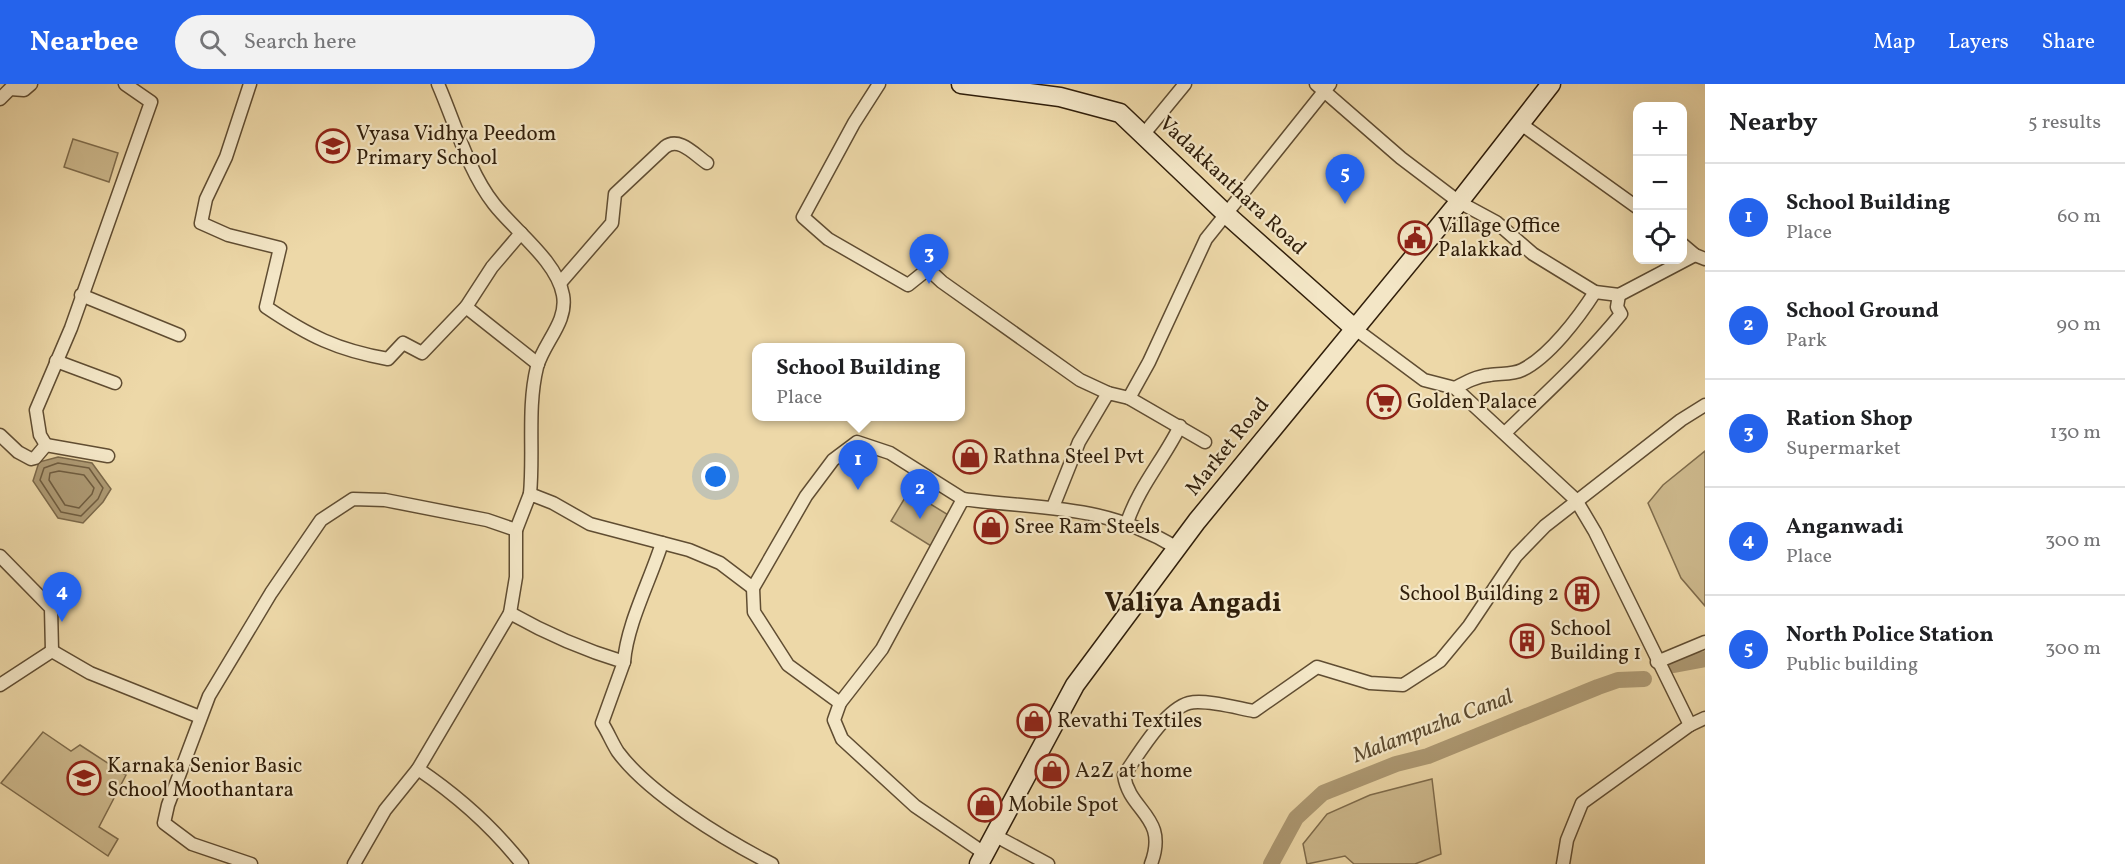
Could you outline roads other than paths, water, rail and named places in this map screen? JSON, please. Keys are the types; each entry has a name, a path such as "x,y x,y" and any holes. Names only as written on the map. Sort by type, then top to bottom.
{"main road":[{"name":"Vadakkanthara Road","path":"961,84 1089,103 1120,113 1226,214 1354,328"},
{"name":"Market Road","path":"981,859 1075,685 1177,548 1459,202 1551,84"}],"street":[{"path":"0,99 10,89 24,90 31,84"},
{"path":"108,456 46,445 40,435 36,410 71,328 151,102 124,84"},
{"path":"250,84 226,157 206,198 201,223 228,235 280,248 266,308 316,338 349,352 388,359 403,343 422,353 445,326 466,307 492,267 521,233"},
{"path":"354,864 385,810 418,769 510,613 516,578 516,530 530,494 533,460 532,410 538,364 563,309 560,283 521,233 494,204 477,176 438,84"},
{"path":"879,84 854,123 803,217 828,238 908,285 928,269 942,282 1080,380 1108,393 1129,398 1205,442"},
{"path":"1143,135 1185,84"},
{"path":"1129,398 1149,362 1206,239 1323,87 1401,158 1459,202 1496,222 1533,254 1595,292 1619,295 1700,257 1687,247"},
{"path":"1521,124 1633,204"},
{"path":"560,283 612,223 615,194 670,142 677,142 707,163"},
{"path":"1455,388 1488,375 1521,371 1530,365 1576,319 1595,292"},
{"path":"81,295 179,335"},
{"path":"1505,434 1553,385 1578,365 1605,334 1621,314 1617,307 1619,295"},
{"path":"466,307 538,364"},
{"path":"1354,328 1424,380 1455,388 1576,500 1595,532 1690,725"},
{"path":"56,361 115,382"},
{"path":"1053,507 1079,442 1108,393"},
{"path":"1152,864 1157,838 1148,815 1126,789 1124,775 1164,720 1189,703 1215,704 1254,711 1317,667 1370,683 1403,685 1440,661 1469,626 1516,556 1545,526 1576,500 1589,494 1681,420 1705,405"},
{"path":"1127,523 1133,505 1157,470 1180,426"},
{"path":"0,435 18,452 31,459 35,458 46,445"},
{"path":"840,703 788,665 754,612 753,588 806,496 833,460 856,442 890,453 963,499 1092,513 1127,523 1177,548"},
{"path":"530,494 553,503 590,524 689,550 720,563 753,588"},
{"path":"250,864 192,844 164,823 209,696 298,552 321,520 352,499 385,500 487,520 516,530"},
{"path":"963,499 882,649 840,703 834,720 842,739 915,806 981,859"},
{"path":"662,543 633,621 625,646 624,662 603,723 618,752 646,783 718,833 772,864"},
{"path":"0,556 51,608 52,651"},
{"path":"510,613 542,632 593,653 624,662"},
{"path":"1658,662 1705,642"},
{"path":"52,651 90,673 200,717"},
{"path":"0,685 52,651"},
{"path":"1563,864 1567,840 1582,803 1690,725 1705,718"},
{"path":"418,769 451,792 498,834 522,864"},
{"path":"994,834 1048,864"}],"water":[{"path":"58,457 92,463 111,489 103,502 83,523 58,518 33,481 39,462"}],"waterway":[{"name":"Malampuzha Canal","path":"1674,665 1705,659"},
{"name":"Malampuzha Canal","path":"1271,864 1296,818 1323,793 1396,764 1428,756 1598,687 1618,680 1644,679"}],"place":[{"name":"Vyasa Vidhya Peedom Primary School","path":"333,146"},
{"name":"North Police Station","path":"1345,204"},
{"name":"Village Office Palakkad","path":"1415,238"},
{"name":"Ration Shop","path":"929,284"},
{"name":"Golden Palace","path":"1384,402"},
{"name":"Rathna Steel Pvt","path":"970,457"},
{"name":"School Building","path":"858,490"},
{"name":"School Ground","path":"920,519"},
{"name":"Sree Ram Steels","path":"991,527"},
{"name":"School Building 2","path":"1582,594"},
{"name":"Anganwadi","path":"62,622"},
{"name":"School Building 1","path":"1527,641"},
{"name":"Revathi Textiles","path":"1034,721"},
{"name":"A2Z at home","path":"1052,771"},
{"name":"Karnaka Senior Basic School Moothantara","path":"84,778"},
{"name":"Mobile Spot","path":"985,805"}],"district":[{"name":"Valiya Angadi","path":"1193,604"}]}
